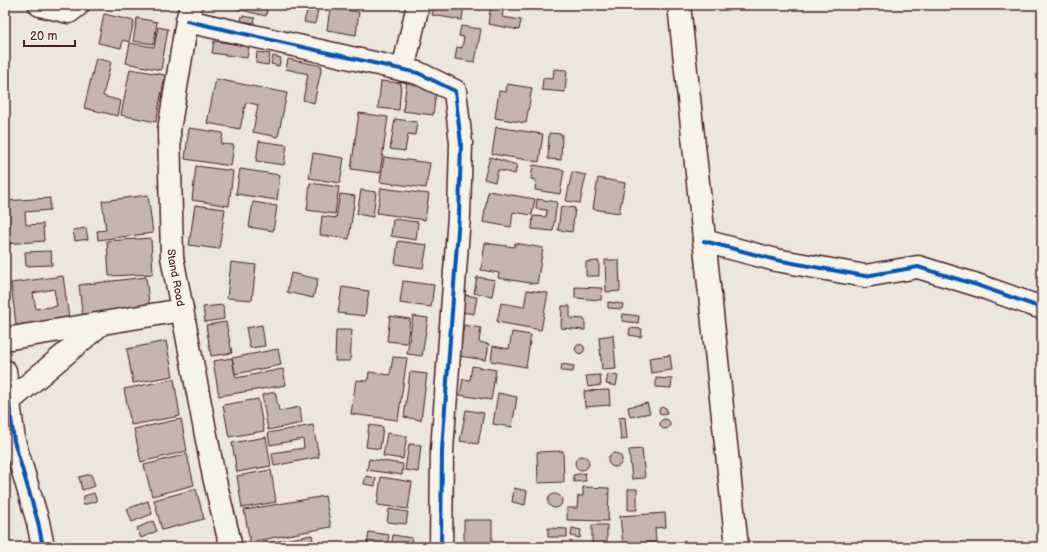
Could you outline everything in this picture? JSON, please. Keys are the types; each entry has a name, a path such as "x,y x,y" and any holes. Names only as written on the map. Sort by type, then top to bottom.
{"main road":[{"path":"40,5 69,12 78,5"},
{"path":"403,70 418,5"},
{"path":"679,5 737,547"},
{"path":"189,13 418,73 455,91 461,143 459,216 442,450 441,547"},
{"name":"Stand Road","path":"189,13 169,130 172,257 214,477 231,547"},
{"path":"704,241 776,260 865,276 918,267 977,285 1042,308"},
{"path":"5,339 182,310"},
{"path":"8,402 102,323"},
{"path":"5,371 14,441 38,522 43,547"}],"building":[{"path":"238,5 268,5 266,16 237,9"},
{"path":"290,5 319,5 315,24 304,22 307,11 289,7"},
{"path":"434,5 464,5 462,20 432,15"},
{"path":"491,5 504,5 502,17 521,20 519,30 488,24"},
{"path":"504,5 524,5 523,9"},
{"path":"330,8 359,12 356,35 327,30"},
{"path":"104,14 134,21 129,42 123,40 121,48 98,43"},
{"path":"242,16 255,18 254,23 241,21"},
{"path":"137,18 157,22 154,44 133,41"},
{"path":"461,26 481,29 475,62 455,59 457,47 462,48 464,37 459,36"},
{"path":"158,27 168,29 161,70 126,63 130,43 154,47"},
{"path":"214,41 249,46 247,58 212,53"},
{"path":"257,52 270,54 268,65 256,63"},
{"path":"273,56 281,58 279,66 271,64"},
{"path":"96,58 111,62 103,96 121,101 118,116 84,108"},
{"path":"288,59 322,66 314,103 303,100 308,74 286,69"},
{"path":"130,69 165,75 156,122 121,115"},
{"path":"554,69 567,70 565,92 542,90 543,78 553,79"},
{"path":"216,79 287,93 278,137 253,132 258,105 246,102 240,129 207,123"},
{"path":"407,79 437,83 433,115 403,111"},
{"path":"381,81 401,83 399,110 378,108"},
{"path":"507,84 532,88 526,123 495,118 499,91 506,92"},
{"path":"359,113 388,117 380,173 351,169"},
{"path":"395,119 417,122 415,135 408,134 405,151 390,149"},
{"path":"496,127 543,134 539,162 492,154"},
{"path":"189,128 223,133 221,144 234,145 231,166 185,159"},
{"path":"549,133 562,134 561,160 548,159"},
{"path":"259,141 287,145 284,165 256,161"},
{"path":"313,153 344,158 340,183 309,178"},
{"path":"384,157 430,163 426,188 380,182"},
{"path":"490,157 517,165 515,174 498,170 495,182 484,179"},
{"path":"533,165 564,170 560,194 535,190 536,180 531,179"},
{"path":"196,166 233,171 229,206 192,200"},
{"path":"240,169 280,175 277,200 236,194"},
{"path":"572,172 586,175 580,203 566,201"},
{"path":"598,178 625,183 619,213 593,209"},
{"path":"310,183 339,187 335,214 307,210"},
{"path":"381,188 429,194 425,220 377,213"},
{"path":"361,190 376,192 373,217 357,214"},
{"path":"488,191 535,199 532,215 513,212 511,227 483,222"},
{"path":"340,194 355,196 349,239 320,235 322,216 336,218"},
{"path":"148,195 153,233 98,240 97,231 106,230 102,201"},
{"path":"50,198 50,210 25,212 26,225 43,224 44,241 5,244 5,201"},
{"path":"537,199 557,202 553,231 532,229 533,216 546,217 547,210 536,209"},
{"path":"253,202 277,206 273,231 249,227"},
{"path":"195,205 225,209 219,249 189,245"},
{"path":"561,206 575,208 572,232 558,230"},
{"path":"393,219 418,222 416,240 391,236"},
{"path":"86,228 88,239 75,241 73,230"},
{"path":"151,238 153,274 109,276 107,241"},
{"path":"398,241 427,245 423,268 395,264"},
{"path":"485,243 514,247 515,243 543,248 537,284 498,278 499,273 481,270"},
{"path":"51,251 52,265 26,266 25,252"},
{"path":"605,260 619,260 620,291 606,292"},
{"path":"599,261 599,276 586,276 586,262"},
{"path":"231,262 256,265 252,300 227,298"},
{"path":"291,273 318,279 313,298 287,292"},
{"path":"63,276 69,318 16,325 11,283","holes":["54,289 57,306 36,309 33,293"]},
{"path":"146,277 150,311 83,319 79,285"},
{"path":"477,277 495,280 492,296 474,293"},
{"path":"403,281 434,285 431,307 400,303"},
{"path":"342,287 369,291 365,316 338,313"},
{"path":"575,287 602,288 601,300 575,298"},
{"path":"527,290 548,293 541,330 497,322 501,303 524,307"},
{"path":"459,294 477,297 474,314 456,311"},
{"path":"608,302 623,304 622,309 608,308"},
{"path":"223,305 224,319 205,322 203,307"},
{"path":"562,306 570,306 570,318 585,319 585,330 561,328"},
{"path":"623,314 639,316 638,323 622,321"},
{"path":"390,316 410,319 407,343 387,341"},
{"path":"413,316 428,318 422,356 407,354"},
{"path":"226,322 232,353 211,356 206,325"},
{"path":"262,325 265,346 250,348 246,328"},
{"path":"464,325 481,328 479,342 489,344 486,360 459,356"},
{"path":"630,328 642,329 641,337 629,335"},
{"path":"336,330 352,330 350,361 335,361"},
{"path":"512,332 531,335 526,367 491,361 493,346 509,349"},
{"path":"613,335 616,369 602,370 599,337"},
{"path":"166,341 173,376 133,383 127,349"},
{"path":"578,345 582,345 584,349 582,353 578,353 576,351 576,347"},
{"path":"278,349 281,365 235,374 232,358"},
{"path":"670,355 672,370 651,373 649,358"},
{"path":"393,357 407,358 398,420 351,414 356,380 368,381 369,372 390,375"},
{"path":"232,358 236,378 283,369 286,385 219,396 213,361"},
{"path":"562,364 574,366 573,372 561,371"},
{"path":"472,366 496,370 491,400 460,395 463,379 470,380"},
{"path":"410,372 427,374 421,420 404,417"},
{"path":"608,374 618,376 616,386 606,384"},
{"path":"600,375 601,385 588,387 586,376"},
{"path":"656,378 672,379 671,388 656,387"},
{"path":"174,379 180,416 131,425 124,389"},
{"path":"609,390 610,405 585,407 584,391"},
{"path":"275,392 279,411 300,407 302,423 268,430 262,395"},
{"path":"498,393 517,397 512,427 493,424"},
{"path":"258,399 264,431 229,437 223,405"},
{"path":"647,403 650,413 630,417 628,407"},
{"path":"663,407 666,408 666,414 663,415 660,414 659,411 660,408"},
{"path":"466,410 484,413 478,444 460,441"},
{"path":"625,417 627,439 621,440 619,418"},
{"path":"181,419 187,451 141,462 134,429"},
{"path":"663,419 667,419 669,420 669,428 663,429 660,426 660,422"},
{"path":"313,425 319,457 274,466 272,453 304,448 303,439 270,445 268,433"},
{"path":"369,425 383,427 380,449 366,447"},
{"path":"387,433 407,436 403,459 383,456"},
{"path":"266,437 271,466 237,472 232,443"},
{"path":"409,444 421,445 418,472 405,470"},
{"path":"642,449 645,478 632,479 629,450"},
{"path":"563,451 564,482 538,483 537,452"},
{"path":"612,453 618,453 622,457 622,463 618,467 612,467 608,463 608,457"},
{"path":"187,454 194,485 152,496 144,465"},
{"path":"579,456 585,456 589,460 589,466 585,470 579,470 575,466 575,460"},
{"path":"369,459 403,464 402,475 367,470"},
{"path":"271,470 276,502 242,508 237,476"},
{"path":"585,473 586,481 574,482 573,475"},
{"path":"91,474 95,486 82,490 79,477"},
{"path":"366,476 376,478 375,486 364,484"},
{"path":"381,477 412,482 408,509 377,505"},
{"path":"583,487 609,488 608,521 567,520 567,508 577,508 578,496 583,496"},
{"path":"514,488 527,491 525,505 512,502"},
{"path":"196,489 204,519 162,530 154,500"},
{"path":"628,489 637,489 637,510 628,510"},
{"path":"94,493 97,501 83,505 84,496"},
{"path":"552,494 558,494 562,498 562,504 558,508 552,508 548,504 548,498"},
{"path":"325,496 331,527 250,542 244,510"},
{"path":"148,501 152,514 132,522 127,509"},
{"path":"389,509 408,512 406,524 387,522"},
{"path":"665,513 666,527 655,528 656,542 623,545 620,516"},
{"path":"464,520 492,520 492,547 464,547"},
{"path":"153,521 157,531 141,538 137,528"},
{"path":"592,525 607,525 607,547 592,547"},
{"path":"548,528 567,529 567,537 548,537"},
{"path":"572,528 581,530 580,538 571,536"},
{"path":"369,532 389,535 387,547 367,547"},
{"path":"312,535 314,547 256,547 256,545"},
{"path":"393,535 412,538 411,547 391,547"},
{"path":"120,543 121,547 102,547"}],"cycle path":[{"path":"187,21 418,73 455,91 461,143 459,216 442,450 441,547"},
{"path":"704,241 776,260 865,276 918,267 977,285 1042,308"},
{"path":"5,371 14,441 38,522 43,547"}]}
